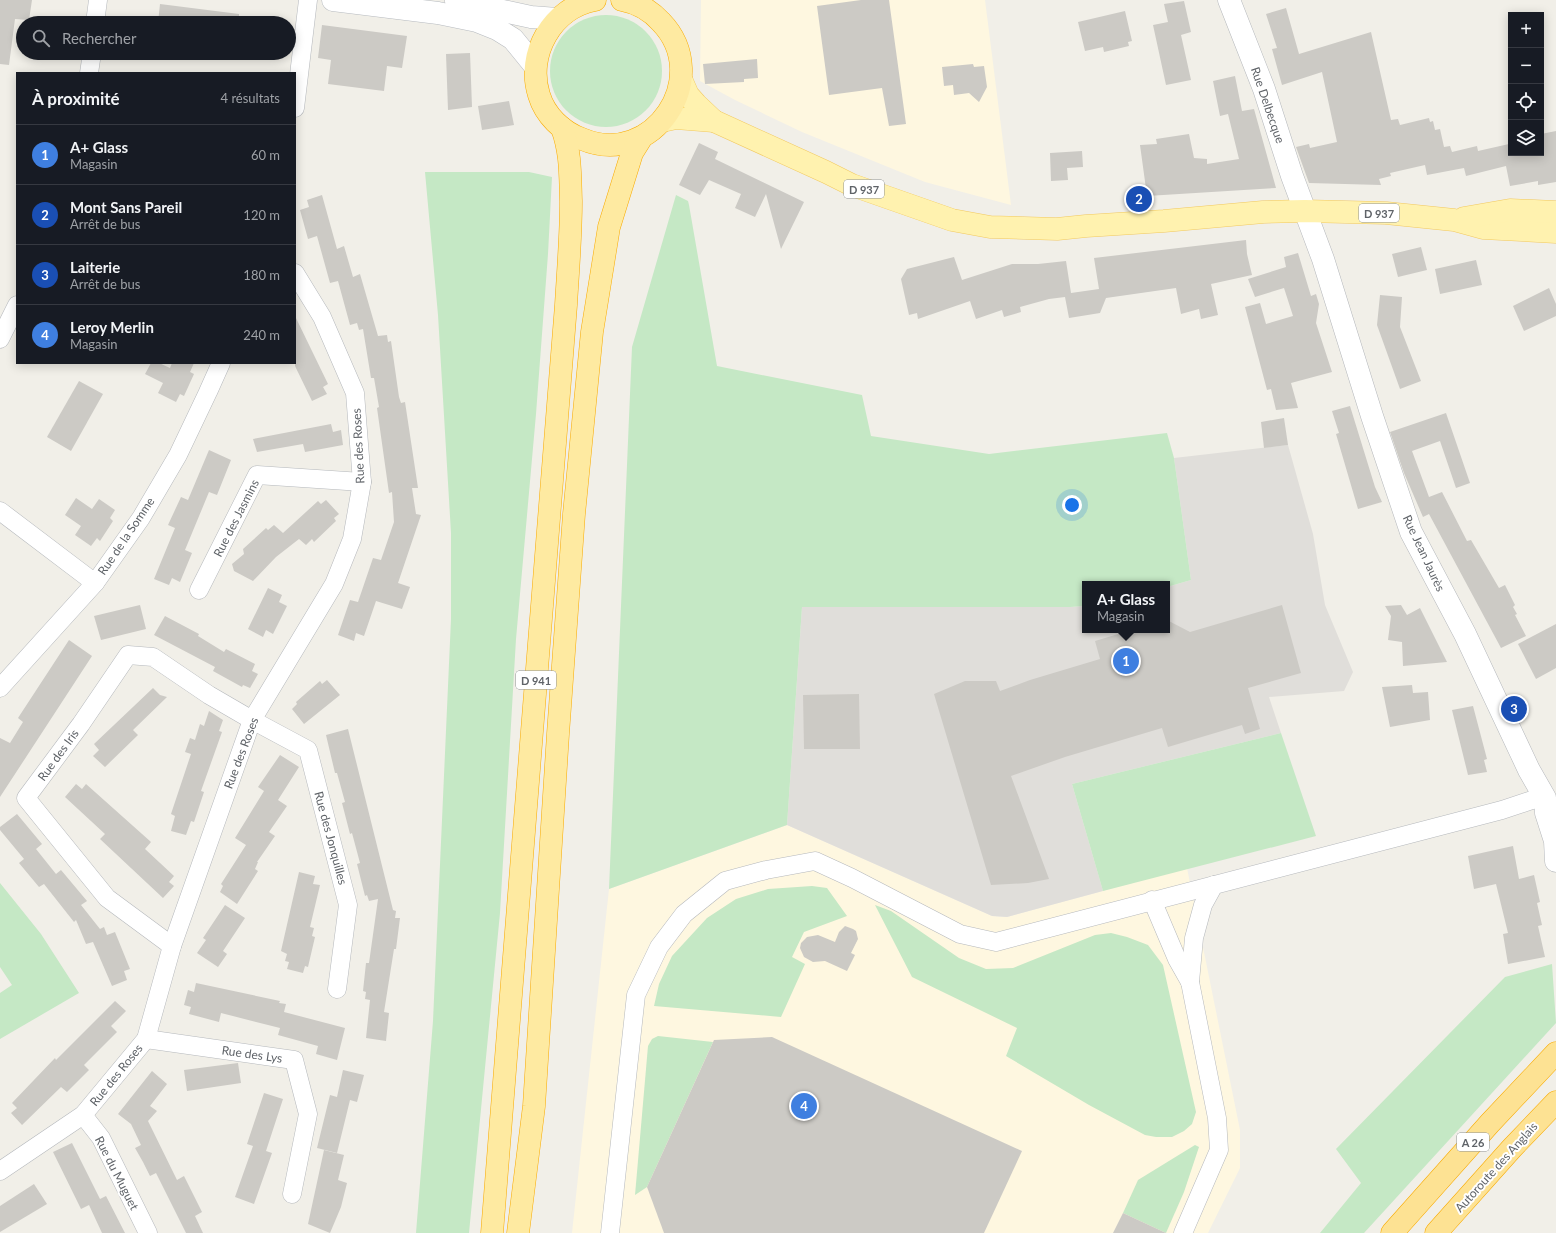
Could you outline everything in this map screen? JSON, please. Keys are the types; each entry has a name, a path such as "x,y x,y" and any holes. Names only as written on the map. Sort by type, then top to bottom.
{"highway":[{"path":"585,2 557,19 548,30 541,43 536,66 536,80 542,103 547,112 562,128 573,136 587,142 601,145 615,145 642,137 662,121 675,102 681,79 681,65 676,44 666,26 653,8 622,0"},
{"name":"D 941","path":"492,1233 566,306 571,216 570,162 567,144 562,128"},
{"name":"D 941","path":"518,1233 534,1106 558,726 572,538 592,332 609,227 632,153 642,137"},
{"name":"A 26","path":"1392,1233 1490,1123 1556,1053"},
{"name":"Autoroute des Anglais","path":"1436,1233 1512,1148 1556,1102"}],"main road":[{"name":"D 937","path":"681,79 688,95 714,121 852,185 952,220 990,227 1057,229 1263,212 1305,211 1386,213 1454,220 1483,228 1556,232"},
{"name":"D 937","path":"662,121 676,118 714,121"},
{"name":"D 937","path":"1454,220 1510,210 1556,212"}],"street":[{"path":"96,16 98,0"},
{"path":"296,100 308,0"},
{"path":"333,0 438,13 477,21 497,29 513,39 536,66"},
{"path":"448,0 531,17 557,19"},
{"name":"Rue Delbecque","path":"1229,0 1264,89 1305,211"},
{"path":"89,72 91,60"},
{"name":"Rue Jean Jaurès","path":"1305,211 1323,259 1372,416 1411,532 1464,634 1529,770 1545,798 1546,813 1555,841 1556,861"},
{"name":"Rue des Roses","path":"0,1171 83,1115 146,1039 172,946 252,720 334,584 352,539 362,482 355,393 322,317 296,275"},
{"path":"0,339 16,307"},
{"name":"Rue de la Somme","path":"0,688 95,582 141,518 178,455 220,364"},
{"name":"Rue des Jasmins","path":"199,590 257,475 362,482"},
{"path":"0,511 95,582"},
{"name":"Rue des Iris","path":"172,946 107,898 26,798 84,719 128,655 153,657 209,695 252,720"},
{"name":"Rue des Jonquilles","path":"252,720 308,750 348,905 337,989"},
{"path":"610,1233 636,995 659,947 684,914 725,881 766,870 815,861 852,878 960,934 996,942 1152,900 1502,810 1532,800 1545,798"},
{"path":"1183,1233 1219,1150 1217,1118 1190,982 1194,938 1203,905 1214,885"},
{"path":"1152,900 1177,959 1190,982"},
{"name":"Rue des Lys","path":"146,1039 294,1060 308,1114 292,1194"},
{"name":"Rue du Muguet","path":"83,1115 101,1138 148,1233"}],"shaded area":[{"path":"701,0 985,0 1011,205 925,182 802,132 735,100 700,81"},
{"path":"1288,445 1313,534 1325,605 1353,672 1344,691 1269,697 1281,733 1072,784 1103,891 1007,917 992,916 787,825 802,607 1082,606 1082,633 1170,633 1170,586 1191,580 1174,458"},
{"path":"787,825 992,916 1007,917 1187,868 1240,1130 1240,1168 1208,1233 572,1233 609,889"}],"green space":[{"path":"606,15 628,19 646,31 658,49 662,71 658,93 646,111 628,123 606,127 584,123 566,111 554,93 550,71 554,49 566,31 584,19"},
{"path":"425,172 529,172 552,177 536,414 516,639 500,913 469,1233 416,1233 433,1021 451,619 451,533 438,315"},
{"path":"676,195 688,201 689,205 717,366 862,395 871,436 989,454 1167,433 1174,458 1191,580 1170,586 1170,581 1082,581 1082,606 802,607 787,825 609,889 632,347"},
{"path":"1281,733 1316,836 1103,891 1072,784"},
{"path":"0,883 41,934 79,993 0,1039 0,993 12,985 0,967"},
{"path":"812,886 827,888 847,916 804,932 792,957 805,964 781,1017 654,1006 659,984 672,956 707,918 736,899 768,889"},
{"path":"875,905 891,911 959,958 986,969 1013,968 1095,935 1111,933 1148,945 1163,965 1196,1112 1192,1124 1184,1131 1172,1137 1145,1135 1089,1105 1006,1056 1017,1028 912,977"},
{"path":"1552,964 1556,1023 1364,1233 1320,1233 1361,1183 1336,1149 1505,977"},
{"path":"658,1036 713,1042 647,1187 635,1195 648,1046 652,1039"},
{"path":"1195,1145 1199,1147 1184,1192 1166,1233 1123,1213 1138,1180"}],"building":[{"path":"0,0 32,0 30,16 16,16 9,65 0,64"},
{"path":"861,0 889,0 906,124 889,126 882,88 829,95 817,6"},
{"path":"1184,1 1191,32 1181,35 1191,80 1166,85 1153,25 1168,22 1164,4"},
{"path":"160,4 239,14 239,16 159,16"},
{"path":"1286,8 1299,54 1371,32 1391,120 1398,119 1400,125 1429,118 1430,122 1433,121 1435,130 1440,129 1444,147 1450,146 1452,152 1477,146 1478,151 1508,144 1508,156 1544,156 1544,133 1556,131 1556,182 1538,185 1538,181 1510,186 1506,166 1466,176 1464,168 1427,175 1425,165 1390,173 1391,176 1379,179 1381,185 1309,183 1296,147 1309,144 1310,148 1337,142 1322,72 1282,85 1272,49 1277,48 1266,14"},
{"path":"1125,11 1132,41 1128,42 1129,46 1104,52 1103,47 1085,51 1078,22"},
{"path":"322,25 407,36 402,68 387,66 384,91 328,84 331,60 318,58"},
{"path":"470,53 472,107 448,110 446,54"},
{"path":"757,59 758,78 744,79 744,82 705,84 703,64"},
{"path":"973,64 974,67 984,66 987,87 979,102 969,93 954,95 953,85 944,86 942,67"},
{"path":"1235,76 1242,111 1254,109 1276,188 1147,196 1140,145 1157,144 1156,139 1189,134 1194,158 1207,159 1207,164 1239,159 1228,114 1220,116 1213,81"},
{"path":"509,101 514,125 482,130 478,106"},
{"path":"699,143 718,152 715,159 804,202 781,249 766,194 755,217 735,208 741,194 709,180 700,195 679,185"},
{"path":"1082,151 1083,167 1067,168 1068,180 1051,181 1050,153"},
{"path":"322,195 337,249 344,246 353,277 360,274 378,336 387,335 388,342 391,341 399,397 401,403 405,402 418,488 412,488 416,514 421,515 398,583 410,587 402,609 376,601 364,636 356,633 354,641 338,635 350,600 358,602 373,558 381,560 394,522 392,492 389,493 377,408 379,407 374,378 371,378 363,329 359,330 357,323 350,325 338,281 330,283 317,236 308,239 300,210 309,207 307,200"},
{"path":"1246,240 1247,254 1252,275 1211,284 1218,315 1201,319 1199,309 1181,314 1176,288 1106,298 1100,313 1069,318 1065,297 1049,299 1020,307 1021,312 1004,317 1002,310 976,319 970,301 918,319 917,313 909,315 901,279 907,269 954,257 962,280 1012,264 1038,264 1066,261 1071,293 1099,289 1094,258"},
{"path":"1421,247 1427,270 1398,277 1392,254"},
{"path":"1298,253 1311,296 1316,294 1319,304 1316,323 1332,372 1291,383 1298,408 1276,410 1271,389 1267,390 1245,307 1260,303 1266,324 1293,316 1284,288 1255,297 1248,279 1286,267 1284,257"},
{"path":"1476,260 1482,285 1440,294 1435,269"},
{"path":"1549,288 1556,304 1556,316 1524,331 1513,306"},
{"path":"1380,295 1402,297 1400,327 1421,381 1400,389 1377,325"},
{"path":"296,318 328,384 323,387 327,394 312,401 295,366"},
{"path":"150,364 161,364 170,368 172,364 194,364 190,372 194,374 184,396 180,394 176,402 158,393 163,383 145,374"},
{"path":"79,381 103,394 71,451 47,437"},
{"path":"1350,406 1375,487 1382,502 1358,509 1336,434 1339,433 1332,411"},
{"path":"1446,413 1470,483 1456,488 1440,441 1412,451 1429,497 1442,492 1467,541 1471,540 1499,588 1505,585 1515,605 1513,607 1517,614 1515,615 1526,636 1501,648 1429,514 1423,517 1404,473 1390,432"},
{"path":"1284,418 1288,445 1264,448 1261,422"},
{"path":"331,424 333,432 341,430 343,445 305,452 303,444 257,452 253,439"},
{"path":"209,450 231,460 217,495 209,492 185,550 192,553 180,582 172,578 169,585 154,579 175,528 168,525 181,497 188,500"},
{"path":"76,498 92,509 99,499 115,510 110,518 113,521 100,541 97,538 91,546 75,535 81,526 65,515"},
{"path":"326,500 339,514 334,518 336,521 314,542 312,539 306,545 299,539 276,557 253,581 234,571 232,564 244,554 243,549 266,528 268,530 274,525 283,533 318,501 321,504"},
{"path":"268,588 282,595 279,602 287,606 273,634 266,630 263,637 248,629"},
{"path":"140,605 146,629 101,640 94,616"},
{"path":"1282,605 1301,673 1248,688 1260,729 1245,734 1242,725 1168,747 1162,728 1065,757 1011,776 1049,879 1028,883 991,885 934,694 965,681 996,681 1000,691 1030,680 1100,659 1095,641 1122,633 1170,633 1170,622 1190,632"},
{"path":"1401,605 1407,615 1420,608 1447,662 1403,666 1402,642 1388,640 1391,616 1385,606"},
{"path":"165,616 199,634 198,636 224,652 226,649 255,664 252,671 258,674 250,688 243,685 242,687 213,671 215,667 154,635"},
{"path":"1556,624 1556,668 1536,679 1518,644"},
{"path":"69,640 92,656 0,797 0,738 10,743 23,722 18,718"},
{"path":"327,680 340,695 304,724 292,709 297,704 296,702 320,681 322,684"},
{"path":"1412,685 1413,693 1428,692 1430,720 1390,727 1382,687"},
{"path":"153,688 160,695 167,697 133,730 138,735 105,767 93,756 99,750 94,744"},
{"path":"859,694 860,749 804,749 803,695"},
{"path":"1473,706 1487,759 1484,760 1487,772 1468,775 1452,710"},
{"path":"209,711 223,720 219,731 222,732 201,791 204,792 194,822 191,821 186,835 171,831 175,816 171,814 191,754 185,752 190,738 195,740 200,724 204,726"},
{"path":"348,729 393,910 396,911 395,918 400,918 396,949 394,949 384,1012 389,1013 386,1041 366,1038 370,1000 365,999 366,992 363,991 366,963 369,963 378,899 369,901 367,895 365,896 357,864 360,863 352,833 350,834 342,803 345,802 337,773 335,773 326,735"},
{"path":"280,755 299,767 278,800 287,806 269,832 275,836 257,862 255,869 258,871 237,904 220,892 223,886 221,884 246,845 235,838 264,791 258,787"},
{"path":"76,784 82,789 86,784 151,842 145,849 174,876 169,882 174,886 163,898 100,839 105,834 65,797"},
{"path":"17,814 42,844 36,849 56,874 61,870 87,901 81,905 100,929 104,927 107,935 115,932 130,969 124,971 127,980 112,986 93,942 86,944 76,920 74,922 44,884 39,887 19,863 24,859 0,830 0,827"},
{"path":"1513,846 1519,879 1534,875 1540,902 1537,903 1542,925 1538,926 1545,957 1508,964 1503,934 1508,933 1496,884 1474,889 1468,856"},
{"path":"299,872 315,876 313,884 320,885 310,927 314,928 312,936 315,937 308,967 305,966 303,973 287,969 289,962 285,961 287,954 281,951"},
{"path":"225,905 245,918 223,951 227,954 218,967 197,953 206,940 203,938"},
{"path":"845,926 856,931 858,939 851,953 855,955 847,971 825,961 813,962 804,957 800,948 801,943 807,937 818,935 835,942 839,932"},
{"path":"196,983 280,1001 279,1003 286,1004 284,1012 345,1028 337,1060 316,1054 318,1046 278,1035 280,1028 221,1013 219,1022 189,1014 191,1007 184,1005 188,990 194,992"},
{"path":"115,1001 126,1011 111,1026 117,1032 84,1065 89,1070 67,1092 61,1087 22,1125 11,1113 17,1108 12,1103 55,1058 56,1060"},
{"path":"772,1037 1022,1151 984,1233 664,1233 647,1187 714,1040"},
{"path":"238,1063 241,1083 187,1091 184,1070"},
{"path":"343,1070 364,1075 357,1102 350,1100 337,1153 317,1148 330,1095 337,1097"},
{"path":"152,1071 167,1084 150,1106 157,1111 148,1121 177,1180 184,1176 202,1212 195,1216 203,1233 186,1233 156,1173 150,1176 135,1148 141,1145 131,1124 118,1114"},
{"path":"264,1093 283,1099 266,1151 272,1153 254,1204 235,1197 253,1146 247,1144"},
{"path":"72,1143 100,1199 106,1196 125,1233 102,1233 89,1205 81,1209 53,1152"},
{"path":"324,1150 344,1155 338,1180 347,1183 341,1207 330,1233 308,1224"},
{"path":"34,1184 47,1204 0,1232 0,1206"},
{"path":"1123,1213 1166,1233 1113,1233"}],"place":[{"name":"Mont Sans Pareil","path":"1139,199"},
{"name":"A+ Glass","path":"1126,661"},
{"name":"Laiterie","path":"1514,709"},
{"name":"Leroy Merlin","path":"804,1106"}]}
